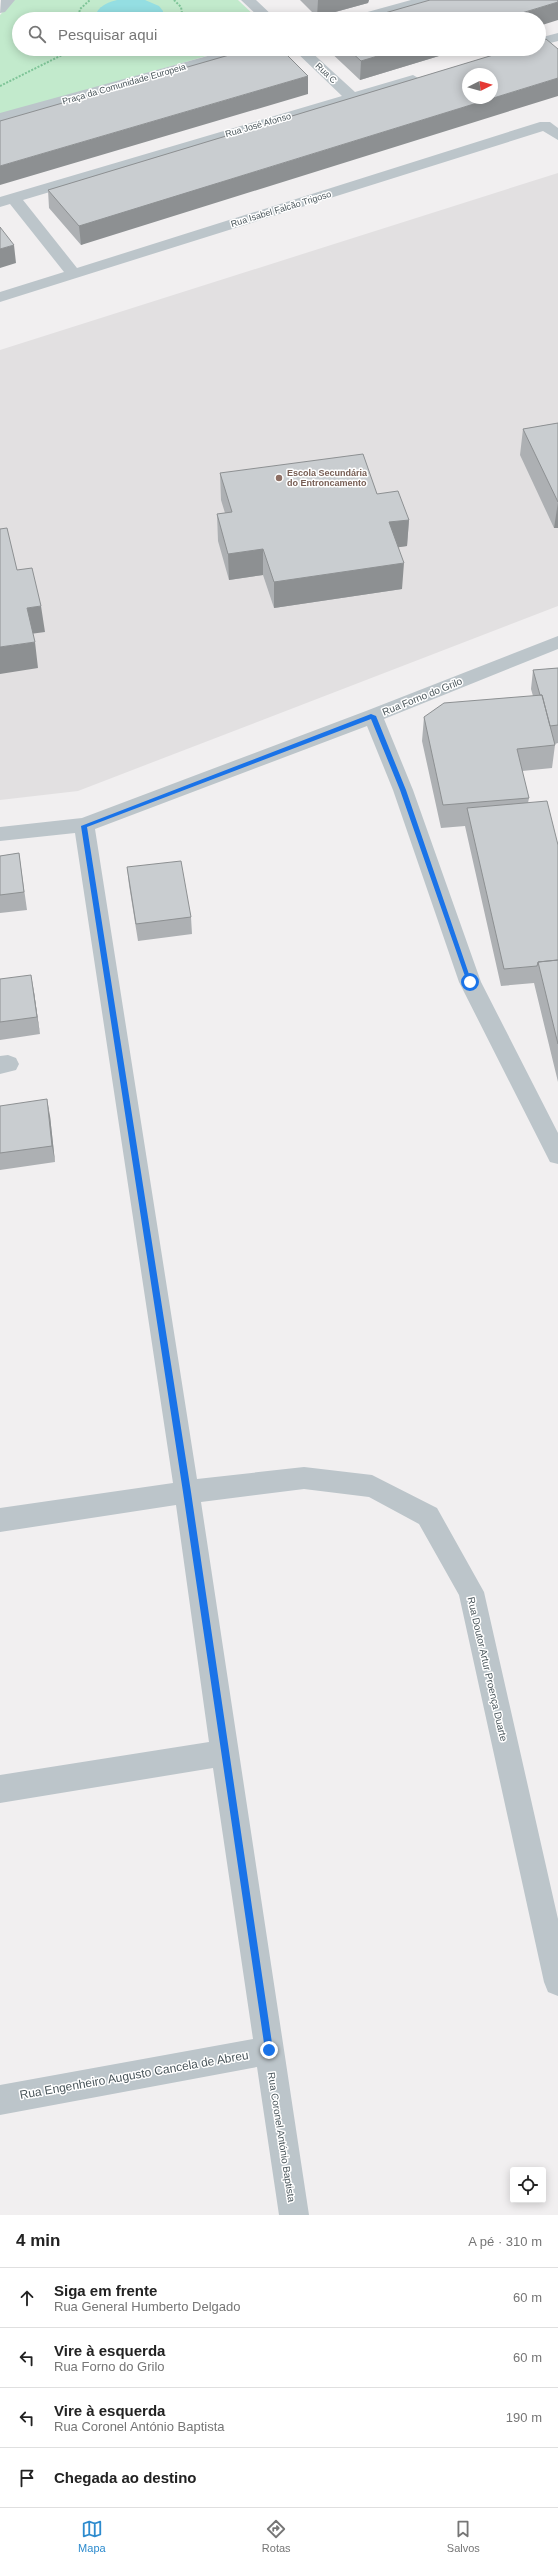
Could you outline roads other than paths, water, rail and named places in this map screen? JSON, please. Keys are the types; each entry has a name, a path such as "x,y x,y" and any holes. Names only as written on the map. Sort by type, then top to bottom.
{"street":[{"path":"0,8 8,0"},
{"path":"248,0 261,12"},
{"path":"378,12 406,2 426,0"},
{"path":"546,40 558,37"},
{"name":"Praça da Comunidade Europeia","path":"0,118 224,56"},
{"name":"Rua C","path":"307,56 352,98"},
{"name":"Rua José Afonso","path":"6,200 427,75"},
{"name":"Rua Isabel Falcão Trigoso","path":"0,297 545,125 558,136"},
{"path":"6,200 74,274"},
{"name":"Rua Forno do Grilo","path":"0,834 84,826 373,716 558,642"},
{"path":"373,716 403,790 470,982 558,1155"},
{"name":"Rua Coronel António Baptista","path":"84,826 187,1492 224,1753 294,2215"},
{"name":"Rua Doutor Artur Proença Duarte","path":"0,1520 187,1492 304,1478 372,1486 428,1516 471,1592 558,1982"},
{"path":"0,1789 224,1753"},
{"name":"Rua Engenheiro Augusto Cancela de Abreu","path":"0,2100 269,2050"}],"water":[{"path":"117,0 145,0 159,6 163,12 97,12 102,6"}],"place":[{"name":"Escola Secundária do Entroncamento","path":"279,478"}]}
